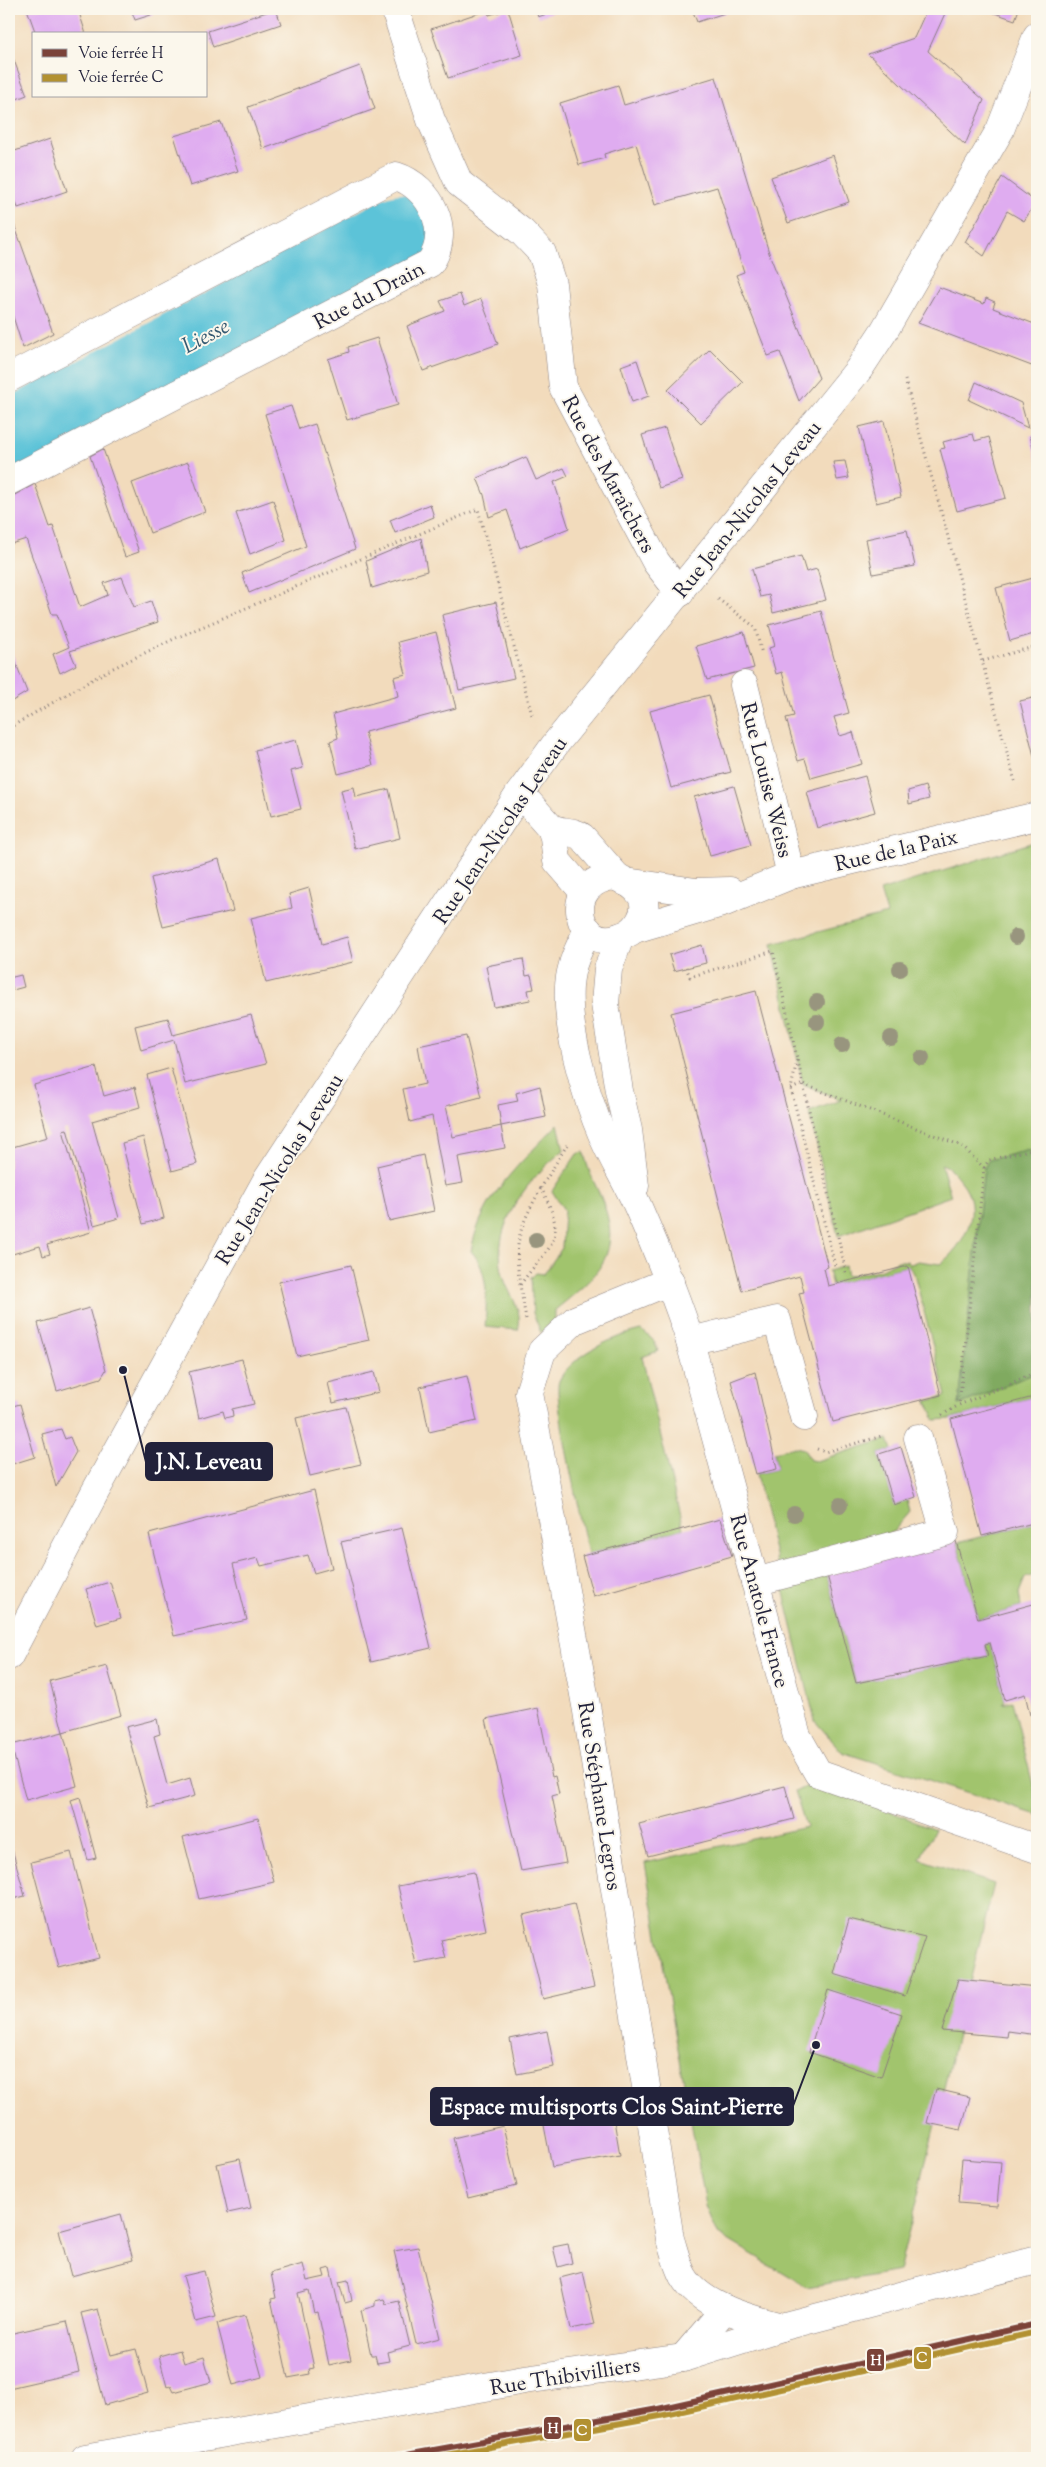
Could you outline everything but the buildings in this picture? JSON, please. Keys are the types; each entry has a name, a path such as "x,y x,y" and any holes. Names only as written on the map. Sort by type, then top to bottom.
{"street":[{"name":"Rue des Maraîchers","path":"395,9 431,120 459,183 522,232 542,253 552,284 563,387 656,562 686,586"},
{"name":"Rue Jean-Nicolas Leveau","path":"9,1656 94,1492 265,1183 520,793 557,742 686,586 859,369 884,331 1000,130 1037,36"},
{"name":"Rue du Drain","path":"9,378 396,176 407,179 418,188 433,208 439,224 441,238 438,252 430,263 9,481"},
{"name":"Rue Louise Weiss","path":"744,685 790,875"},
{"path":"520,793 551,828 557,861 584,892"},
{"name":"Rue de la Paix","path":"627,933 706,908 756,890 790,875 1031,818"},
{"path":"551,828 560,832 576,832 622,879 638,889 644,901 641,918 627,933 608,968 605,1004 619,1091 628,1130 637,1205"},
{"path":"627,933 606,939 588,930 581,920 580,910 584,892 595,882 609,877 696,892 756,890"},
{"path":"588,930 570,973 569,1001 573,1033 579,1064 604,1138 637,1205"},
{"name":"Rue Anatole France","path":"637,1205 670,1281 690,1342 797,1736 818,1773 1037,1849"},
{"name":"Rue Stéphane Legros","path":"670,1281 575,1320 542,1351 529,1393 587,1711 670,2239 684,2277 709,2301 741,2316 781,2328"},
{"path":"690,1342 777,1320 804,1417"},
{"path":"755,1582 945,1532 927,1429"},
{"name":"Rue Thibivilliers","path":"85,2458 524,2380 683,2358 781,2328 1037,2260"},
{"path":"683,2358 725,2309"}],"path":[{"path":"905,380 983,661 1031,818"},
{"path":"9,728 108,671 176,638 478,509 533,716 557,742"},
{"path":"686,586 755,627 765,669 744,685"},
{"path":"983,661 1037,646"},
{"path":"686,967 690,977 773,951 847,1276"},
{"path":"797,1058 791,1089 835,1266"},
{"path":"791,1089 803,1084 962,1146 984,1168"},
{"path":"542,1351 529,1336 516,1261 519,1231 541,1188 572,1137"},
{"path":"959,1405 984,1168 989,1160 1037,1148"},
{"path":"520,1286 555,1240 554,1217 541,1188"},
{"path":"927,1429 959,1405 1037,1372"}],"green space":[{"path":"1037,841 1037,1148 990,1160 984,1168 959,1405 1037,1372 1037,1396 951,1419 935,1420 927,1401 946,1396 914,1273 908,1266 832,1285 828,1271 845,1266 847,1276 879,1270 898,1261 907,1261 910,1264 918,1261 940,1264 957,1247 969,1226 971,1203 968,1192 952,1171 941,1164 951,1196 838,1236 809,1112 841,1100 803,1084 772,944 887,914 880,891"},
{"path":"558,1124 564,1150 549,1163 523,1192 512,1209 501,1245 501,1265 506,1284 518,1312 518,1330 485,1327 486,1286 481,1267 471,1251 476,1231 493,1197 504,1182"},
{"path":"1037,1148 1037,1372 959,1405 984,1168 989,1160"},
{"path":"584,1152 607,1215 610,1233 608,1248 595,1274 555,1310 555,1319 541,1333 533,1313 531,1278 536,1273 544,1274 562,1248 564,1210 552,1191 577,1154"},
{"path":"642,1330 654,1341 658,1351 642,1357 683,1529 588,1554 564,1436 558,1392 559,1381 564,1372 583,1355 620,1336"},
{"path":"888,1439 892,1450 879,1454 894,1504 907,1500 910,1512 893,1532 778,1568 756,1474 777,1469 774,1452 795,1447 804,1449 810,1460 816,1461"},
{"path":"1037,1522 1037,1574 1025,1578 1019,1593 1021,1607 978,1619 957,1543"},
{"path":"827,1575 856,1683 988,1656 985,1644 990,1643 1005,1700 1003,1703 1012,1701 1037,1801 1037,1815 842,1752 815,1721 783,1589"},
{"path":"814,1782 935,1829 920,1859 994,1884 899,2271 807,2287 718,2234 706,2206 645,1863 806,1827 795,1792"}],"waterway":[{"name":"Liesse","path":"9,439 401,231"}],"rail line":[{"name":"H","path":"390,2458 658,2409 1037,2324"},
{"name":"C","path":"430,2458 660,2416 1037,2332"}],"place":[{"name":"J.N. Leveau","path":"123,1370"},
{"name":"Espace multisports Clos Saint-Pierre","path":"816,2045"}]}
